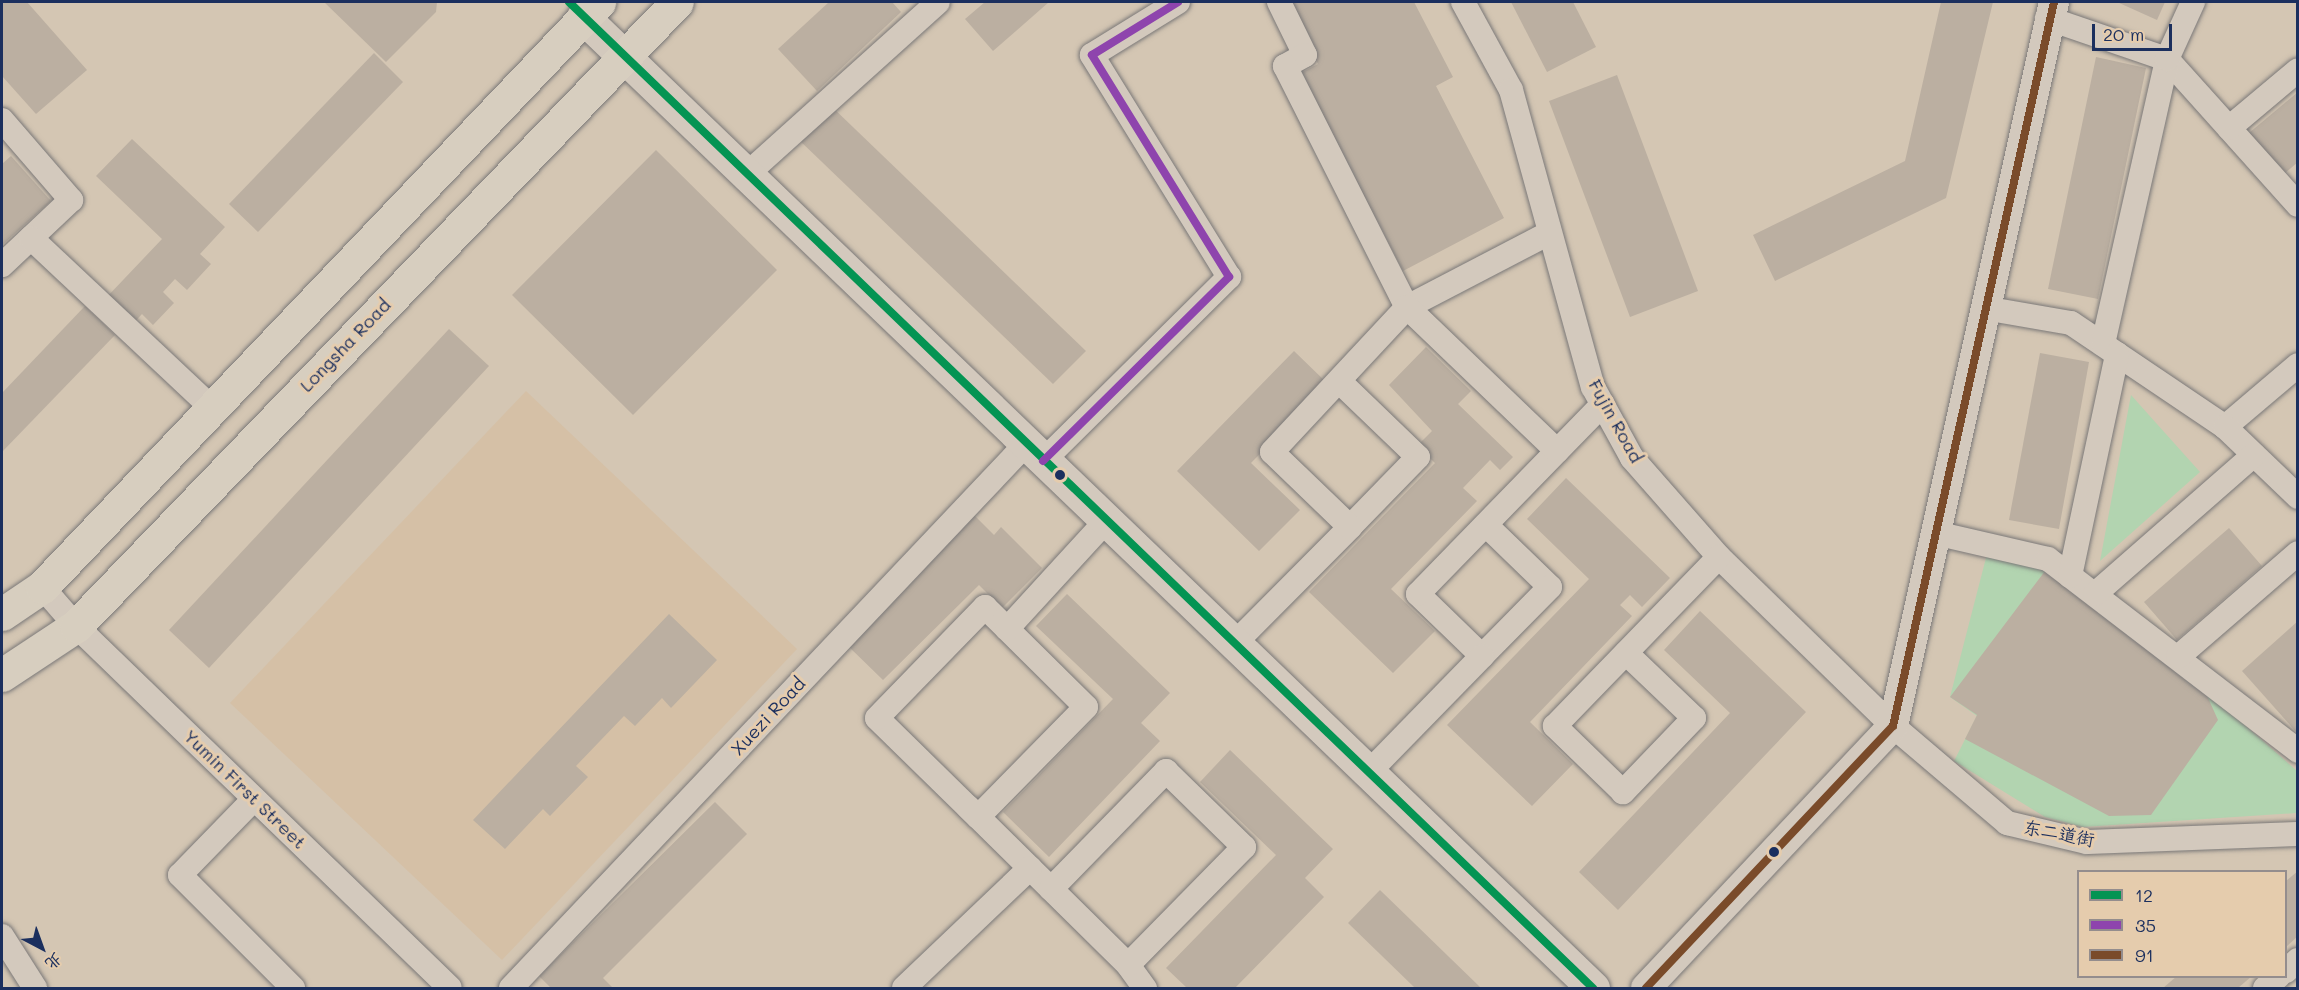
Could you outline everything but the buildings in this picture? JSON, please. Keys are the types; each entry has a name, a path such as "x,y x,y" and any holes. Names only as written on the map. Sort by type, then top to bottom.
{"main road":[{"name":"Longsha Road","path":"2,675 76,626 622,56 677,2"},
{"path":"2,614 42,587 212,408 584,7 622,56 1593,988"}],"street":[{"path":"746,175 938,2"},
{"name":"Xuezi Road","path":"511,988 1034,452 1229,277 1092,55 1178,2"},
{"path":"1279,2 1305,55 1285,66 1407,307 1557,451"},
{"name":"Fujin Road","path":"1463,2 1511,90 1549,233 1602,404 1632,458 1719,557 1893,726"},
{"path":"2070,576 2110,349 2167,59 2193,2"},
{"path":"1646,988 1893,726 2051,10 2167,59 2229,128 2294,193"},
{"path":"2229,128 2298,70"},
{"path":"2,120 71,200 2,265"},
{"path":"1350,527 1272,452 1340,382 1407,307 1549,233"},
{"path":"31,238 212,408"},
{"path":"1984,308 2071,323 2224,427 2298,496"},
{"path":"2224,427 2298,365"},
{"path":"1234,644 1418,457 1340,382"},
{"path":"1482,656 1418,594 1602,404"},
{"path":"2095,594 2254,455"},
{"path":"1007,629 1106,521"},
{"path":"1368,773 1550,587 1486,525"},
{"path":"1935,533 2048,559 2298,751"},
{"path":"2178,657 2298,553"},
{"path":"1626,653 1694,718 1623,792 1555,726 1719,557"},
{"name":"Yumin First Street","path":"42,587 76,626 450,988"},
{"path":"968,807 978,817 1086,707 985,607 877,718 1128,965 1145,988"},
{"name":"东二道街","path":"1893,726 2007,823 2087,842 2298,834"},
{"path":"1051,889 1166,771 1244,847 1128,965"},
{"path":"254,799 180,875 292,988"},
{"path":"904,988 1030,868"},
{"path":"2,936 35,988"},
{"path":"2265,988 2277,978"}],"shaded area":[{"path":"526,391 797,649 502,960 230,703"}],"green space":[{"path":"2131,395 2200,472 2100,561"},
{"path":"1987,554 2045,571 2204,689 2297,771 2297,813 2083,827 2045,817 1954,761 1977,716 1950,697"}],"transit line":[{"name":"12","path":"569,2 1593,988"},
{"name":"35","path":"1043,461 1229,277 1092,55 1178,2"},
{"name":"91","path":"1646,988 1893,726 2054,2"}]}
